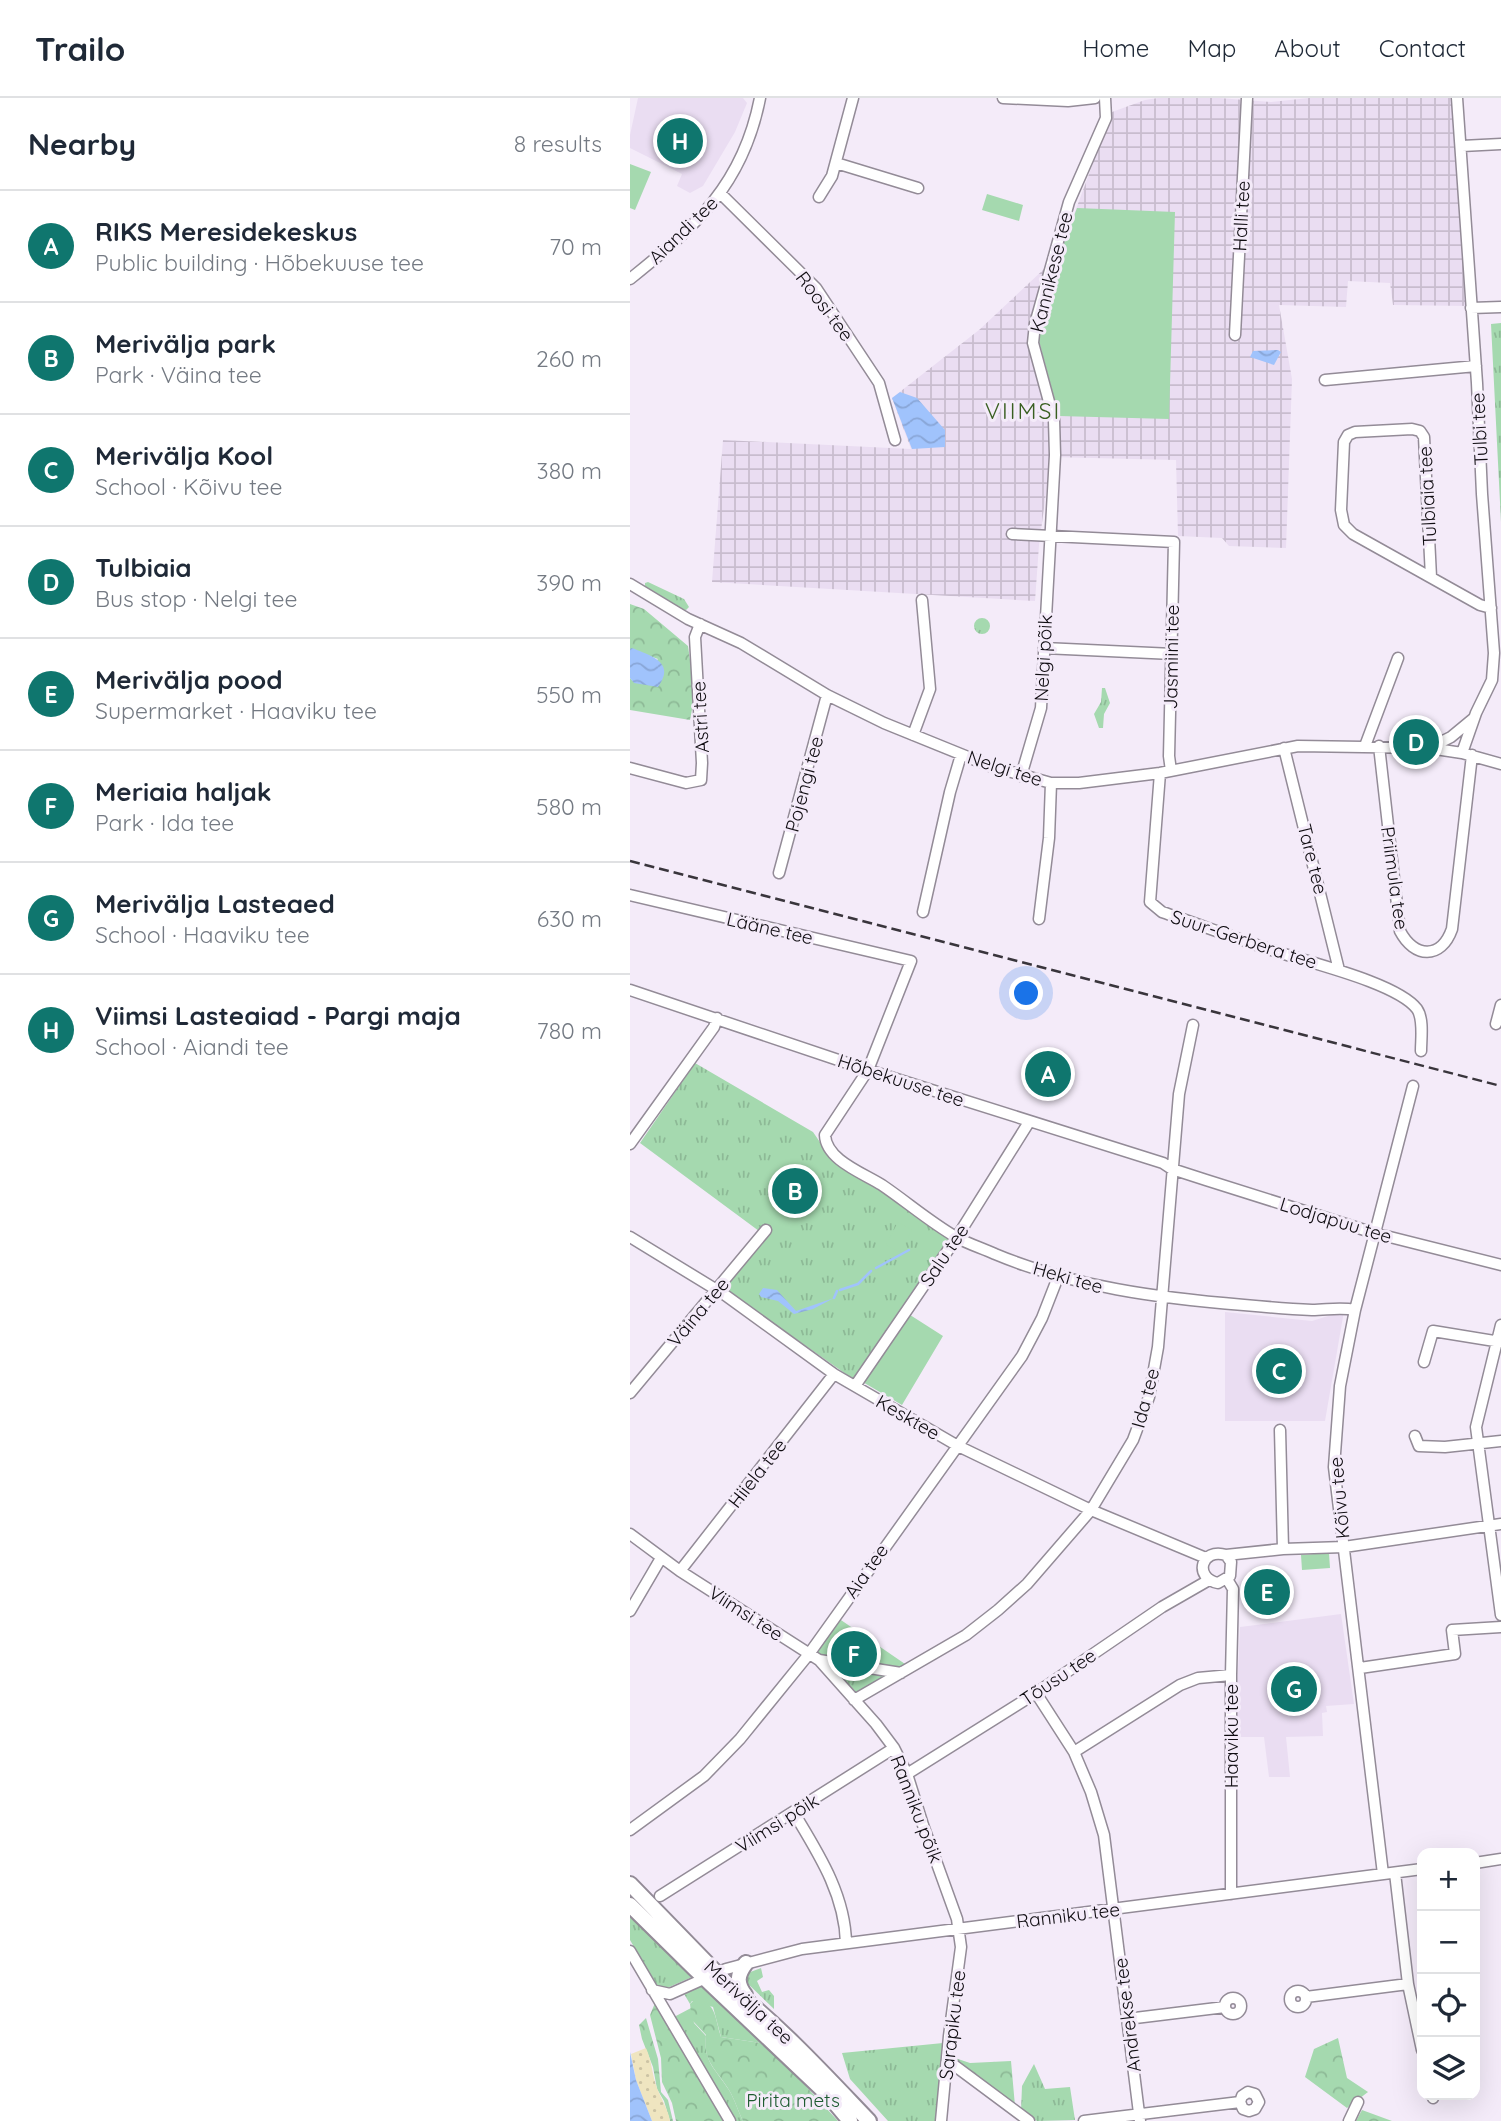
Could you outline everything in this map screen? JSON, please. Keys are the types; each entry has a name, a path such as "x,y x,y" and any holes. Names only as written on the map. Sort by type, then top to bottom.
{"main road":[{"name":"Merivälja tee","path":"630,1884 655,1900 710,1975 750,2002 869,2121"},
{"name":"Merivälja tee","path":"630,1905 710,1975 829,2096 850,2121"},
{"path":"746,1963 740,1971 738,1986 750,2002"}],"street":[{"name":"Aiandi tee","path":"630,279 694,225 721,194 748,143 760,98"},
{"path":"819,197 832,177 853,98"},
{"path":"1003,98 1095,98"},
{"name":"Kannikese tee","path":"1049,536 1055,455 1054,421 1033,343 1035,324 1069,202 1106,118 1105,98"},
{"name":"Halli tee","path":"1236,335 1247,98"},
{"name":"Tulbi tee","path":"1457,98 1490,608 1498,653 1492,680 1474,718 1467,754"},
{"path":"1462,146 1501,144"},
{"path":"836,163 918,188"},
{"name":"Roosi tee","path":"721,194 816,288 879,383 895,440"},
{"path":"1471,308 1501,307"},
{"path":"1325,380 1476,366"},
{"name":"Tulbiaia tee","path":"1431,577 1424,438 1420,431 1412,429 1355,432 1348,435 1344,442 1341,510 1344,525 1353,534 1480,605 1490,608"},
{"path":"1012,534 1049,536"},
{"name":"Jasmiini tee","path":"1049,536 1174,542 1169,756 1171,771"},
{"name":"Nelgi põik","path":"1020,776 1041,708 1049,536"},
{"name":"Nelgi tee","path":"630,584 700,624 741,643 827,695 961,755 1020,776 1051,783 1079,783 1160,773 1284,748 1429,748 1467,754 1501,764"},
{"path":"914,735 930,689 922,600"},
{"name":"Astri tee","path":"630,768 686,783 701,780 695,637 700,624"},
{"path":"1044,648 1173,654"},
{"path":"1365,746 1398,658"},
{"name":"Pojengi tee","path":"779,873 827,695"},
{"path":"1429,748 1451,737 1474,718"},
{"name":"Priimula tee","path":"1379,746 1400,931 1409,946 1423,952 1443,945 1452,929 1467,754"},
{"name":"Tare tee","path":"1284,748 1339,970"},
{"path":"923,912 961,755"},
{"name":"Suur-Gerbera tee","path":"1160,773 1150,902 1163,912 1339,970 1401,996 1418,1011 1422,1030 1421,1051"},
{"path":"1039,919 1049,838 1051,783"},
{"name":"Lääne tee","path":"630,895 911,961 868,1070"},
{"name":"Hõbekuuse tee","path":"630,990 868,1070 1163,1163 1172,1169"},
{"path":"1496,1024 1501,1005"},
{"path":"630,1144 714,1027 717,1018"},
{"name":"Ida tee","path":"854,1700 966,1635 998,1611 1027,1584 1091,1510 1133,1440 1149,1397 1158,1347 1178,1094 1192,1025"},
{"name":"Heki tee","path":"868,1070 825,1135 825,1144 833,1155 957,1237 1058,1277 1111,1289 1162,1297 1284,1308 1315,1310 1345,1307 1355,1310"},
{"name":"Kõivu tee","path":"1383,1874 1334,1467 1339,1386 1355,1310 1413,1086"},
{"name":"Salu tee","path":"855,1386 957,1237 1029,1122"},
{"name":"Lodjapuu tee","path":"1172,1169 1374,1233 1501,1265"},
{"name":"Väina tee","path":"630,1393 766,1230"},
{"name":"Kesktee","path":"630,1237 717,1290 834,1374 958,1446 1091,1510 1206,1558"},
{"name":"Aia tee","path":"630,1830 704,1776 740,1739 809,1654 1022,1356 1042,1318 1058,1277"},
{"path":"1501,1325 1499,1342 1479,1412 1478,1443 1501,1615"},
{"path":"1424,1362 1433,1331 1499,1342"},
{"name":"Hiiela tee","path":"680,1571 834,1374"},
{"path":"1280,1430 1283,1549"},
{"path":"1415,1436 1419,1446 1445,1447 1501,1441"},
{"path":"1226,1555 1233,1567 1227,1579 1218,1583 1209,1580 1203,1569 1206,1558 1217,1553 1226,1555 1283,1549 1344,1547 1501,1524"},
{"name":"Viimsi tee","path":"630,1534 680,1571 819,1660 854,1700"},
{"path":"630,1611 661,1558"},
{"name":"Haaviku tee","path":"1227,1579 1233,1589 1231,1894"},
{"name":"Tõusu tee","path":"907,1774 1036,1693 1162,1607 1209,1580"},
{"path":"1360,1668 1455,1654 1452,1630 1501,1627"},
{"path":"819,1660 902,1673"},
{"path":"1074,1752 1180,1685 1198,1678 1231,1675"},
{"name":"Andrekse tee","path":"1036,1693 1074,1752 1091,1792 1104,1835 1139,2118"},
{"name":"Ranniku põik","path":"854,1700 894,1748 907,1774 959,1929"},
{"name":"Viimsi põik","path":"655,1900 894,1748"},
{"path":"794,1813 828,1871 841,1905 846,1942"},
{"path":"1480,1862 1501,1859"},
{"name":"Ranniku tee","path":"670,1994 710,1975 795,1950 1417,1870"},
{"path":"1395,1873 1408,1984 1419,2037"},
{"path":"630,1896 655,1900"},
{"name":"Sarapiku tee","path":"941,2121 961,1947 959,1929"},
{"path":"630,1951 730,2121"},
{"path":"1306,1997 1408,1984"},
{"path":"652,1990 670,1994 666,2003 667,2014"},
{"path":"1127,2019 1225,2007"},
{"path":"947,2060 1029,2121"},
{"path":"1084,2121 1139,2118 1240,2102"},
{"path":"1349,2121 1358,2102"}],"shaded area":[{"path":"638,98 743,98 747,103 735,132 703,186 690,193 677,186 682,174 630,148"},
{"path":"1158,98 1219,98 1271,102 1309,98 1451,98 1468,306 1393,305 1390,283 1348,281 1346,307 1279,305 1292,379 1286,548 1229,546 1222,538 1178,536 1176,460 1051,457 1039,545 1035,601 712,582 723,440 911,449 892,398 979,330 1059,255 1112,112"},
{"path":"1344,1311 1325,1421 1225,1421 1225,1312 1312,1321"},
{"path":"1341,1614 1354,1704 1326,1706 1327,1712 1322,1713 1323,1736 1286,1737 1290,1777 1269,1777 1264,1737 1235,1737 1240,1627"}],"green space":[{"path":"630,164 651,172 635,210 630,208"},
{"path":"987,194 1023,205 1019,221 982,210"},
{"path":"1077,208 1175,212 1169,419 1059,416 1038,337 1059,255"},
{"path":"1501,323 1501,522 1491,324"},
{"path":"648,582 684,599 689,607 686,610 679,609 645,587"},
{"path":"630,604 644,609 688,646 695,694 690,720 630,710 630,678 635,683 658,659 630,649"},
{"path":"982,618 990,626 982,634 974,626"},
{"path":"1102,688 1105,688 1110,703 1104,714 1103,728 1099,728 1094,714 1101,702"},
{"path":"695,1063 813,1132 826,1151 952,1236 853,1379 716,1283 759,1231 640,1143"},
{"path":"898,1222 912,1230 900,1252 886,1245"},
{"path":"907,1313 943,1336 902,1405 861,1381"},
{"path":"1329,1553 1330,1568 1302,1570 1301,1555"},
{"path":"838,1618 908,1666 856,1692 816,1651"},
{"path":"630,1912 692,1977 667,1988 656,1985 630,1940"},
{"path":"761,1968 763,1977 757,1981 762,1992 769,1990 774,1996 774,2009 745,1981 745,1974"},
{"path":"702,1984 767,2044 721,2037 713,2007 692,2001 690,2004 683,1992"},
{"name":"Pirita mets","path":"696,1998 712,2008 721,2037 767,2044 838,2121 743,2121 731,2094 708,2059 706,2035 692,2020 690,2004"},
{"path":"655,2003 723,2121 676,2121 672,2103 662,2082 661,2058 650,2015"},
{"path":"691,2008 694,2023 706,2036 709,2059 731,2094 743,2121 732,2121 674,2017"},
{"path":"646,2018 658,2059 661,2092 668,2100 673,2121 670,2121 657,2089 653,2067 642,2039 639,2025"},
{"path":"1338,2038 1347,2078 1368,2092 1347,2108 1305,2077 1314,2049"},
{"path":"943,2043 938,2121 888,2121 850,2079 842,2053"},
{"path":"955,2058 970,2063 1011,2061 1015,2106 957,2064"},
{"path":"1034,2064 1045,2089 1070,2087 1075,2120 1037,2121 1021,2111 1022,2086"},
{"path":"1362,2110 1392,2121 1356,2121"}],"sand":[{"path":"646,2048 655,2083 670,2121 652,2121 636,2080 631,2054"}],"water":[{"path":"1253,351 1281,352 1274,365 1250,357"},
{"path":"900,392 917,398 945,430 945,447 912,449 892,398"},
{"path":"632,648 653,657 663,666 663,678 658,687 634,683 630,678"},
{"path":"763,1288 777,1290 796,1311 834,1298 813,1309 794,1314 778,1301 761,1297 759,1294"},
{"path":"630,2052 636,2080 652,2121 630,2121"}],"waterway":[{"path":"876,1268 909,1250"},
{"path":"840,1290 858,1284 871,1271"},
{"path":"834,1298 837,1291"}],"railway":[{"path":"630,861 1501,1086"}],"place":[{"name":"Viimsi Lasteaiad - Pargi maja","path":"680,141"},
{"name":"Tulbiaia","path":"1416,742"},
{"name":"RIKS Meresidekeskus","path":"1048,1074"},
{"name":"Merivälja park","path":"795,1191"},
{"name":"Merivälja Kool","path":"1279,1371"},
{"name":"Merivälja pood","path":"1267,1592"},
{"name":"Meriaia haljak","path":"854,1654"},
{"name":"Merivälja Lasteaed","path":"1294,1689"}],"district":[{"name":"VIIMSI","path":"1023,410"}]}
